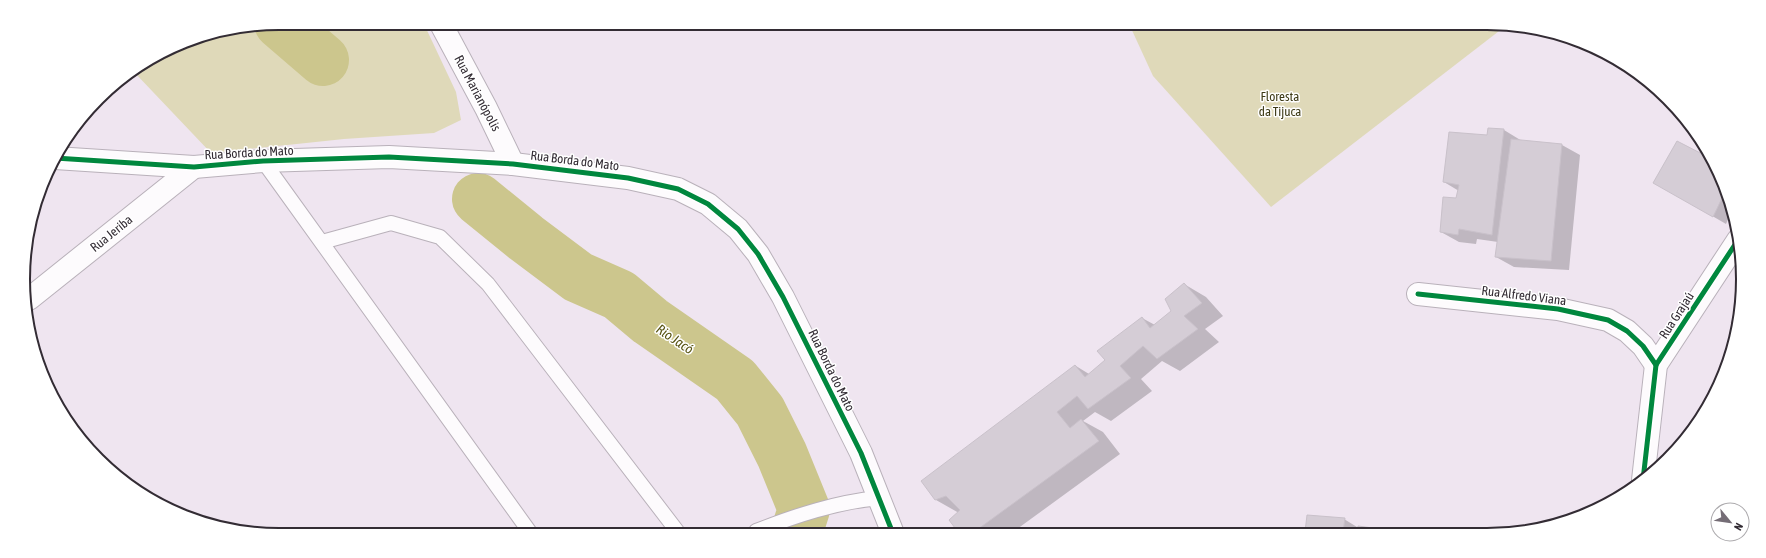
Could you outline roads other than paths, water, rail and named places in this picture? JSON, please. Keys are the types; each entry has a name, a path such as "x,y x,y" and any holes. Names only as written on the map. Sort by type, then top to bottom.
{"street":[{"name":"Rua Marianópolis","path":"444,30 486,108 513,164"},
{"name":"Rua Borda do Mato","path":"61,158 194,166 263,161 389,157 513,164 628,178 678,189 708,204 738,229 758,254 783,297 861,453 869,499 890,528"},
{"name":"Rua Jeriba","path":"31,297 194,166"},
{"name":"Rua Grajaú","path":"1644,473 1656,365 1734,246"},
{"name":"Rua Alfredo Viana","path":"1418,294 1558,308 1608,320 1627,331 1656,365"}],"lane":[{"path":"263,161 526,528"},
{"path":"322,242 391,223 440,237 488,284 675,528"},
{"path":"764,528 795,516 869,499"}],"waterway":[{"name":"Rio Jacó","path":"288,30 323,60"},
{"name":"Rio Jacó","path":"478,199 526,238 578,277 619,295 650,321 735,380 760,411 782,455 804,509 798,528"}],"park label":[{"name":"Floresta da Tijuca","path":"1280,104"}]}
